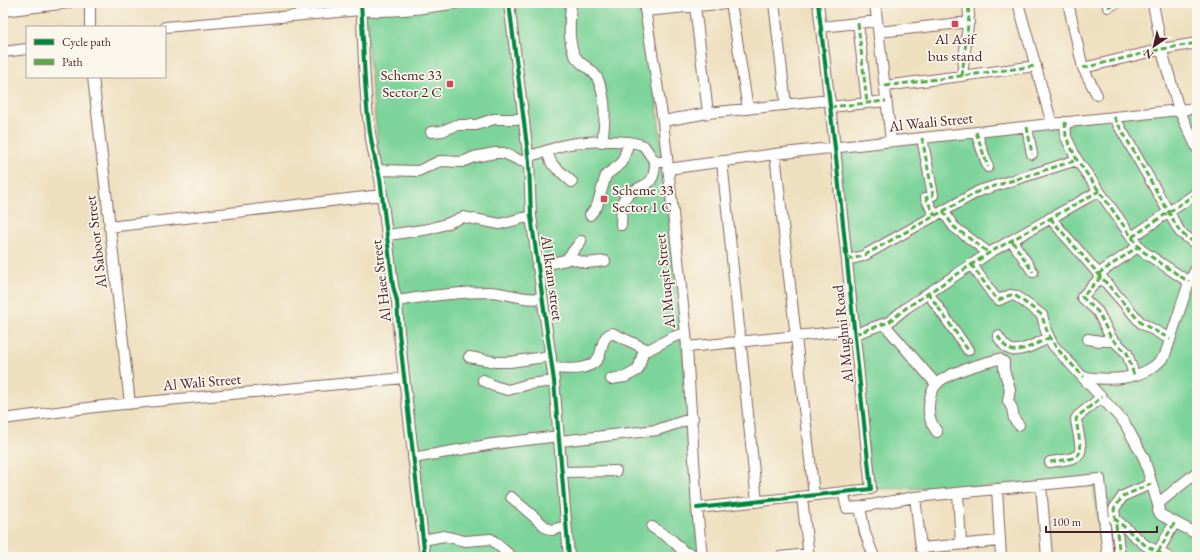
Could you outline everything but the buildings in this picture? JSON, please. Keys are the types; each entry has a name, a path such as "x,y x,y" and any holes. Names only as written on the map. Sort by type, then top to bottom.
{"street":[{"path":"3,11 25,5 68,3"},
{"path":"90,3 90,26"},
{"path":"166,27 361,6 378,12 457,3"},
{"name":"Al Ikram street","path":"509,3 529,159 531,216 554,380 569,557"},
{"path":"572,3 570,14 573,52 580,62 595,75 605,101 606,110 602,142"},
{"path":"645,7 695,6 730,3 748,109"},
{"path":"774,3 786,105"},
{"name":"Al Mughni Road","path":"818,3 871,489 874,504"},
{"path":"875,3 891,141"},
{"path":"962,76 969,22 968,3"},
{"path":"1018,3 1052,124"},
{"path":"1068,3 1083,68 1097,95"},
{"path":"1153,3 1162,49 1179,110 1197,148"},
{"name":"Al Haee Street","path":"361,6 369,114 388,235 393,286 397,300 404,378 425,557"},
{"path":"695,6 708,114"},
{"name":"Al Muqsit Street","path":"645,7 663,121 686,333 697,508 702,557"},
{"path":"821,27 877,21"},
{"path":"878,32 969,22"},
{"path":"858,23 867,103"},
{"path":"1083,68 1162,49 1197,43"},
{"path":"3,52 26,49"},
{"path":"885,86 1036,66"},
{"name":"Al Saboor Street","path":"93,78 108,227 130,404"},
{"path":"663,121 786,105 867,103 886,101"},
{"name":"Al Waali Street","path":"655,162 668,166 722,161 1197,108"},
{"path":"1114,117 1180,232 1197,245"},
{"path":"431,132 442,131 457,125 476,125 494,119 524,119"},
{"path":"1065,122 1066,137 1077,160 1141,250 1189,282"},
{"path":"1027,126 1032,154"},
{"path":"976,132 988,167"},
{"path":"922,138 933,196 926,198 939,214 989,253"},
{"path":"590,215 597,206 606,175 621,164 628,142"},
{"path":"378,170 418,171 440,161 462,162 474,156 495,153 504,153 520,161 569,144 628,142 644,146 655,162 655,174 653,180 624,199 622,203 621,225"},
{"path":"547,152 552,164 572,182"},
{"path":"775,154 814,495"},
{"path":"847,260 863,256 979,191 1077,160"},
{"path":"722,161 757,502"},
{"path":"687,347 795,335 855,332 884,324 928,292 971,264 1099,191"},
{"path":"1132,237 1197,193"},
{"path":"108,227 382,195"},
{"path":"388,235 429,229 463,217 503,224 531,216"},
{"path":"1050,218 1141,323 1170,339"},
{"path":"537,266 562,261 569,258 581,241"},
{"path":"1012,241 1033,272"},
{"path":"1134,375 1127,353 1113,341 1102,323 1098,312 1082,297 1099,276 1139,246"},
{"path":"569,258 586,263 605,261"},
{"path":"971,264 999,300 1010,295 1016,296 1042,315 1046,331 1053,345 1124,422 1133,437 1144,458 1158,505 1158,511 1161,515 1197,534"},
{"path":"1084,377 1124,378 1150,369 1160,362 1170,339 1189,282 1197,267"},
{"path":"397,300 426,296 489,292 514,295 530,300 542,298"},
{"path":"928,292 968,350"},
{"path":"884,324 936,384"},
{"path":"552,368 579,369 591,365 599,358 605,338 612,333 644,349 655,348 673,337 686,333"},
{"path":"998,336 1006,346 1012,350 1020,349 1049,338"},
{"path":"1088,339 1113,341"},
{"path":"610,379 625,377 638,370 641,364 644,349"},
{"path":"469,357 496,362 510,362 551,356"},
{"path":"937,432 933,426 929,411 931,395 936,384 971,367 1002,359 1010,389 1008,401 1012,408 1014,419 1018,425"},
{"name":"Al Wali Street","path":"3,419 130,404 404,378"},
{"path":"483,380 494,386 508,390 529,384 554,380"},
{"path":"1050,462 1074,459 1078,457 1081,450 1076,419 1102,397"},
{"path":"413,458 493,444 657,430 692,418"},
{"path":"562,472 616,471"},
{"path":"1158,505 1197,472"},
{"path":"843,492 847,508 915,497 1100,480 1108,557"},
{"path":"1120,557 1114,509 1123,496 1151,484"},
{"path":"1041,485 1047,557"},
{"path":"697,508 871,489"},
{"path":"997,490 1001,557"},
{"path":"958,493 961,544"},
{"path":"511,497 546,528 557,530 566,526"},
{"path":"780,557 809,555 802,497"},
{"path":"915,497 921,548 1000,540"},
{"path":"860,507 865,534 874,557"},
{"path":"1114,518 1145,545 1168,557"},
{"path":"1158,552 1175,522"},
{"path":"652,527 675,542 684,552 702,557"},
{"path":"423,540 444,536 464,541 491,539 512,557"}],"green space":[{"path":"363,3 646,3 705,557 422,557"},
{"path":"1197,108 1197,557 1103,557 1093,485 871,489 835,148"}],"marked path":[{"path":"962,76 969,16 968,3"},
{"path":"1108,7 1116,3"},
{"path":"858,23 867,103"},
{"path":"1083,68 1162,49 1197,43"},
{"path":"885,86 1036,66"},
{"path":"830,107 886,101"},
{"path":"1114,117 1180,232 1197,245"},
{"path":"1065,122 1066,137 1077,160 1141,250 1189,282"},
{"path":"1027,127 1032,154"},
{"path":"976,132 988,167"},
{"path":"922,138 933,195 926,198 935,216"},
{"path":"847,260 863,256 979,191 1077,160"},
{"path":"855,334 889,322 906,308 989,253 1099,191"},
{"path":"1132,237 1197,193"},
{"path":"943,211 954,227 989,253"},
{"path":"1050,218 1141,323 1170,339"},
{"path":"1012,241 1033,272"},
{"path":"1098,274 1139,246"},
{"path":"971,264 994,296 999,300 1010,295 1016,296 1042,315 1053,342 1063,356 1084,377"},
{"path":"1101,277 1082,297 1098,312 1111,338 1127,353 1134,375"},
{"path":"928,293 968,350"},
{"path":"998,336 1007,348 1012,350 1021,350 1049,338"},
{"path":"1050,462 1077,456 1081,447 1076,419 1102,397"},
{"path":"1120,557 1114,509 1123,496 1151,484"},
{"path":"1114,518 1145,545 1168,557"},
{"path":"1158,552 1175,522"}],"cycle path":[{"path":"361,3 364,69 370,135 380,178 393,286 397,301 399,333 425,557"},
{"path":"509,3 529,162 531,216 554,381 569,557"},
{"path":"697,508 871,489 818,3"}],"place":[{"name":"Al Asif bus stand","path":"955,24"},
{"name":"Scheme 33 Sector 2 C","path":"450,84"},
{"name":"Scheme 33 Sector 1 C","path":"604,199"}]}
